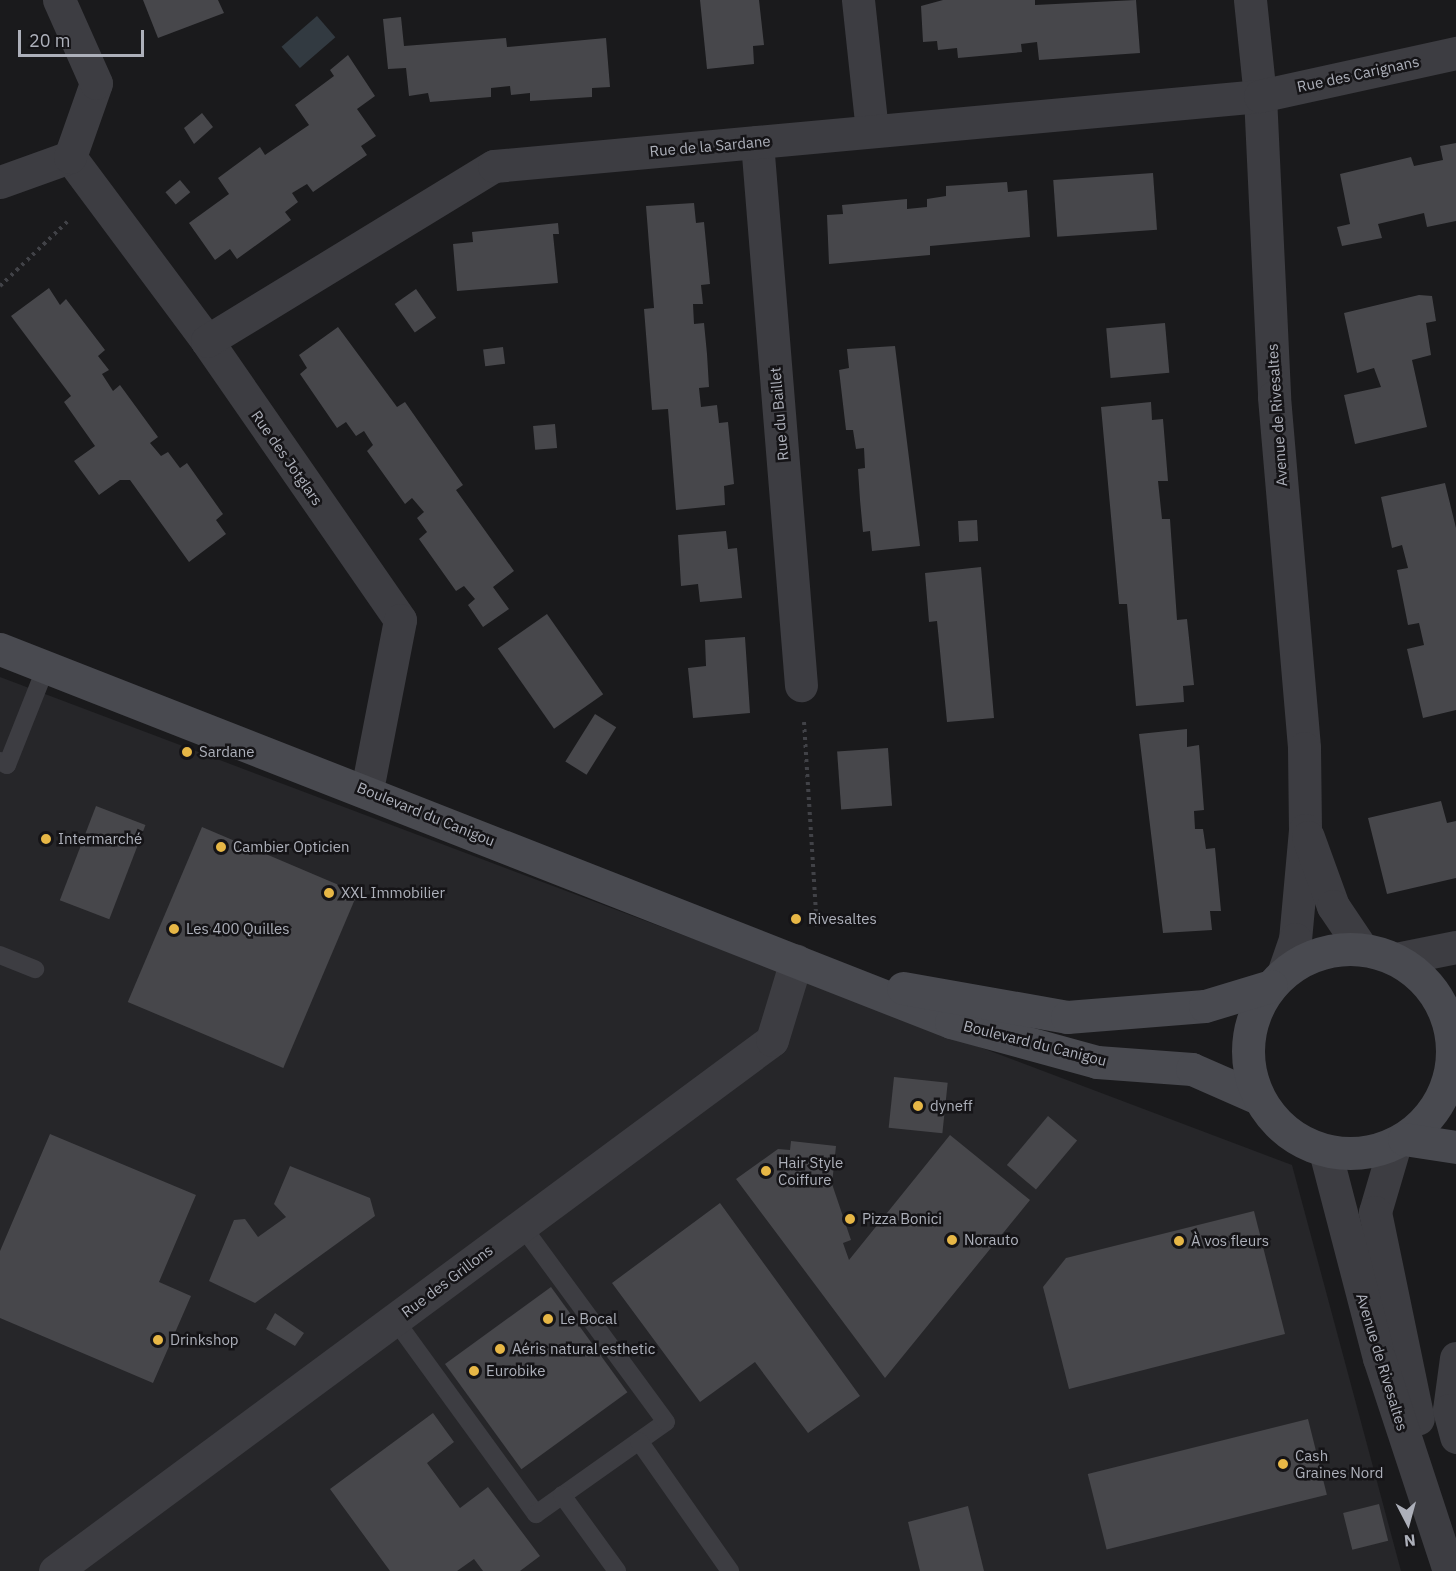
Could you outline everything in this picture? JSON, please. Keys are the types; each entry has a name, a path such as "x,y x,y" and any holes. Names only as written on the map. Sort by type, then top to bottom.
{"street":[{"path":"0,182 70,157 96,83 59,0"},
{"path":"858,0 872,130"},
{"name":"Avenue de Rivesaltes","path":"1250,0 1260,96 1274,397 1304,748 1305,830 1294,939 1277,979"},
{"name":"Rue des Carignans","path":"1260,96 1456,53"},
{"name":"Rue de la Sardane","path":"207,341 494,166 1260,96"},
{"name":"Rue du Baillet","path":"757,142 801,685"},
{"name":"Rue des Jotglars","path":"70,157 207,341 400,620 368,790"},
{"name":"Boulevard du Canigou","path":"0,649 368,790 851,980 951,1022 1097,1062 1192,1070 1258,1098"},
{"name":"Avenue de Rivesaltes","path":"1305,830 1333,906 1362,949"},
{"path":"1396,959 1456,946"},
{"path":"1334,949 1362,949 1396,959 1422,977 1442,1003 1454,1045 1446,1089 1429,1118 1399,1142 1372,1152 1325,1151 1275,1122 1258,1098 1248,1040 1255,1011 1277,979 1334,949"},
{"name":"Rue des Grillons","path":"55,1571 772,1040 808,964"},
{"name":"Boulevard du Canigou","path":"851,980 1067,1017 1205,1006 1277,979"},
{"path":"1399,1142 1456,1147"},
{"name":"Avenue de Rivesaltes","path":"1399,1142 1376,1212 1449,1571"},
{"name":"Avenue de Rivesaltes","path":"1325,1151 1379,1358 1449,1571"},
{"path":"1456,1358 1449,1410 1456,1437"}],"lane":[{"path":"0,761 7,765 46,667"},
{"path":"0,955 35,969"},
{"path":"395,1320 536,1514 666,1422 522,1226"},
{"path":"639,1441 730,1571"},
{"path":"561,1495 617,1571"}],"path":[{"path":"0,286 98,193"},
{"path":"801,685 808,964"}],"shaded area":[{"path":"317,16 335,37 300,68 282,47"},
{"path":"0,677 1292,1165 1401,1571 0,1571"}],"building":[{"path":"143,0 218,0 224,13 158,38"},
{"path":"700,0 759,0 764,45 753,46 754,64 707,69"},
{"path":"943,0 1035,0 1035,5 1136,0 1140,53 1039,60 1037,42 1021,44 1022,52 958,58 957,48 938,50 937,41 923,42 921,6"},
{"path":"401,17 404,46 506,38 507,47 606,38 610,87 592,88 592,97 530,101 530,93 511,95 510,86 491,88 491,97 430,102 428,93 409,96 406,68 388,69 383,19"},
{"path":"348,55 375,96 357,109 376,136 361,146 367,155 313,192 307,184 292,193 298,202 285,212 291,220 237,259 230,249 215,260 189,223 229,194 218,178 260,147 265,155 309,125 295,105 334,76 330,70"},
{"path":"202,113 213,127 194,144 184,128"},
{"path":"1456,143 1456,221 1427,227 1424,213 1378,224 1382,238 1342,246 1337,227 1350,224 1340,174 1411,157 1414,166 1443,160 1440,146"},
{"path":"1153,173 1157,230 1057,237 1053,180"},
{"path":"180,180 190,192 176,204 165,192"},
{"path":"1007,182 1008,192 1027,190 1030,237 930,246 930,255 829,264 827,215 843,214 842,205 907,199 907,209 927,207 927,199 946,196 946,186"},
{"path":"694,203 696,223 704,222 710,284 701,285 703,304 693,304 694,324 704,323 707,354 709,387 699,388 701,407 717,405 719,423 728,422 734,484 724,486 725,505 676,510 668,409 652,410 644,309 654,308 646,206"},
{"path":"558,223 559,234 553,234 558,283 457,291 453,244 473,242 472,232"},
{"path":"49,288 60,305 66,299 105,350 98,356 109,370 102,374 113,391 120,385 158,437 150,443 161,456 168,452 180,468 187,463 223,514 216,520 226,534 189,562 130,480 120,480 99,495 74,461 95,446 64,402 71,396 11,316"},
{"path":"416,289 436,318 415,333 395,304"},
{"path":"1419,295 1432,296 1436,321 1426,323 1431,355 1412,360 1427,427 1355,444 1344,395 1381,387 1374,368 1357,373 1344,313"},
{"path":"1165,323 1169,373 1111,378 1106,328"},
{"path":"338,327 397,407 405,402 463,485 456,490 514,571 493,587 509,609 483,627 468,605 475,599 464,586 456,591 419,539 427,532 417,518 424,512 412,498 405,504 367,451 373,445 364,431 356,436 346,422 337,428 300,374 307,368 299,355"},
{"path":"895,346 920,546 872,551 870,531 863,532 860,500 858,469 865,468 864,448 856,449 853,430 846,430 839,370 849,368 847,349"},
{"path":"503,347 505,364 485,366 483,349"},
{"path":"1151,402 1152,420 1163,419 1168,481 1158,481 1162,519 1170,519 1177,620 1187,619 1194,685 1183,686 1184,702 1136,706 1127,604 1119,604 1101,407"},
{"path":"555,424 557,448 535,450 533,426"},
{"path":"1445,483 1456,528 1456,710 1423,718 1407,649 1424,645 1419,623 1408,625 1397,570 1408,568 1402,545 1392,548 1381,497"},
{"path":"977,520 978,541 959,542 958,521"},
{"path":"726,531 728,549 737,548 742,598 700,602 698,584 681,586 678,535"},
{"path":"981,567 994,718 947,722 937,621 929,622 925,573"},
{"path":"547,614 603,694 554,729 498,648"},
{"path":"745,637 750,713 693,718 688,668 706,666 705,640"},
{"path":"595,714 616,727 587,775 565,761"},
{"path":"1187,729 1187,747 1199,745 1204,810 1194,811 1195,829 1203,829 1206,849 1215,848 1221,911 1210,911 1212,930 1163,933 1139,734"},
{"path":"888,748 892,806 841,809 837,752"},
{"path":"1441,801 1447,823 1456,821 1456,878 1387,894 1368,818"},
{"path":"96,806 145,825 109,919 60,900"},
{"path":"202,827 358,893 283,1068 128,1002"},
{"name":"dyneff","path":"894,1077 948,1083 942,1133 889,1128"},
{"path":"1048,1116 1077,1140 1036,1189 1007,1165"},
{"path":"50,1134 196,1195 159,1282 191,1296 153,1383 0,1318 0,1251"},
{"path":"950,1135 1030,1200 885,1378 736,1179 778,1149 790,1150 791,1141 836,1146 832,1184 851,1240 843,1243 849,1260"},
{"path":"290,1166 370,1198 375,1216 255,1303 209,1281 234,1220 245,1219 258,1237 286,1217 274,1204"},
{"path":"720,1203 860,1396 808,1433 755,1362 700,1402 612,1283"},
{"path":"1254,1211 1285,1334 1069,1389 1043,1287 1066,1258"},
{"path":"551,1287 627,1392 521,1469 445,1364"},
{"path":"275,1313 304,1333 295,1346 266,1329"},
{"path":"433,1413 454,1442 427,1463 460,1508 488,1487 540,1556 520,1571 483,1571 474,1559 457,1571 390,1571 330,1489"},
{"path":"1308,1419 1327,1495 1107,1550 1088,1474"},
{"path":"1379,1504 1388,1541 1352,1550 1343,1513"},
{"path":"968,1506 984,1571 920,1571 908,1522"}],"place":[{"name":"Sardane","path":"187,752"},
{"name":"Intermarché","path":"46,839"},
{"name":"Cambier Opticien","path":"221,847"},
{"name":"XXL Immobilier","path":"329,893"},
{"name":"Rivesaltes","path":"796,919"},
{"name":"Les 400 Quilles","path":"174,929"},
{"name":"dyneff","path":"918,1106"},
{"name":"Hair Style Coiffure","path":"766,1171"},
{"name":"Pizza Bonici","path":"850,1219"},
{"name":"Norauto","path":"952,1240"},
{"name":"À vos fleurs","path":"1179,1241"},
{"name":"Le Bocal","path":"548,1319"},
{"name":"Drinkshop","path":"158,1340"},
{"name":"Aéris natural esthetic","path":"500,1349"},
{"name":"Eurobike","path":"474,1371"},
{"name":"Cash Graines Nord","path":"1283,1464"}]}
